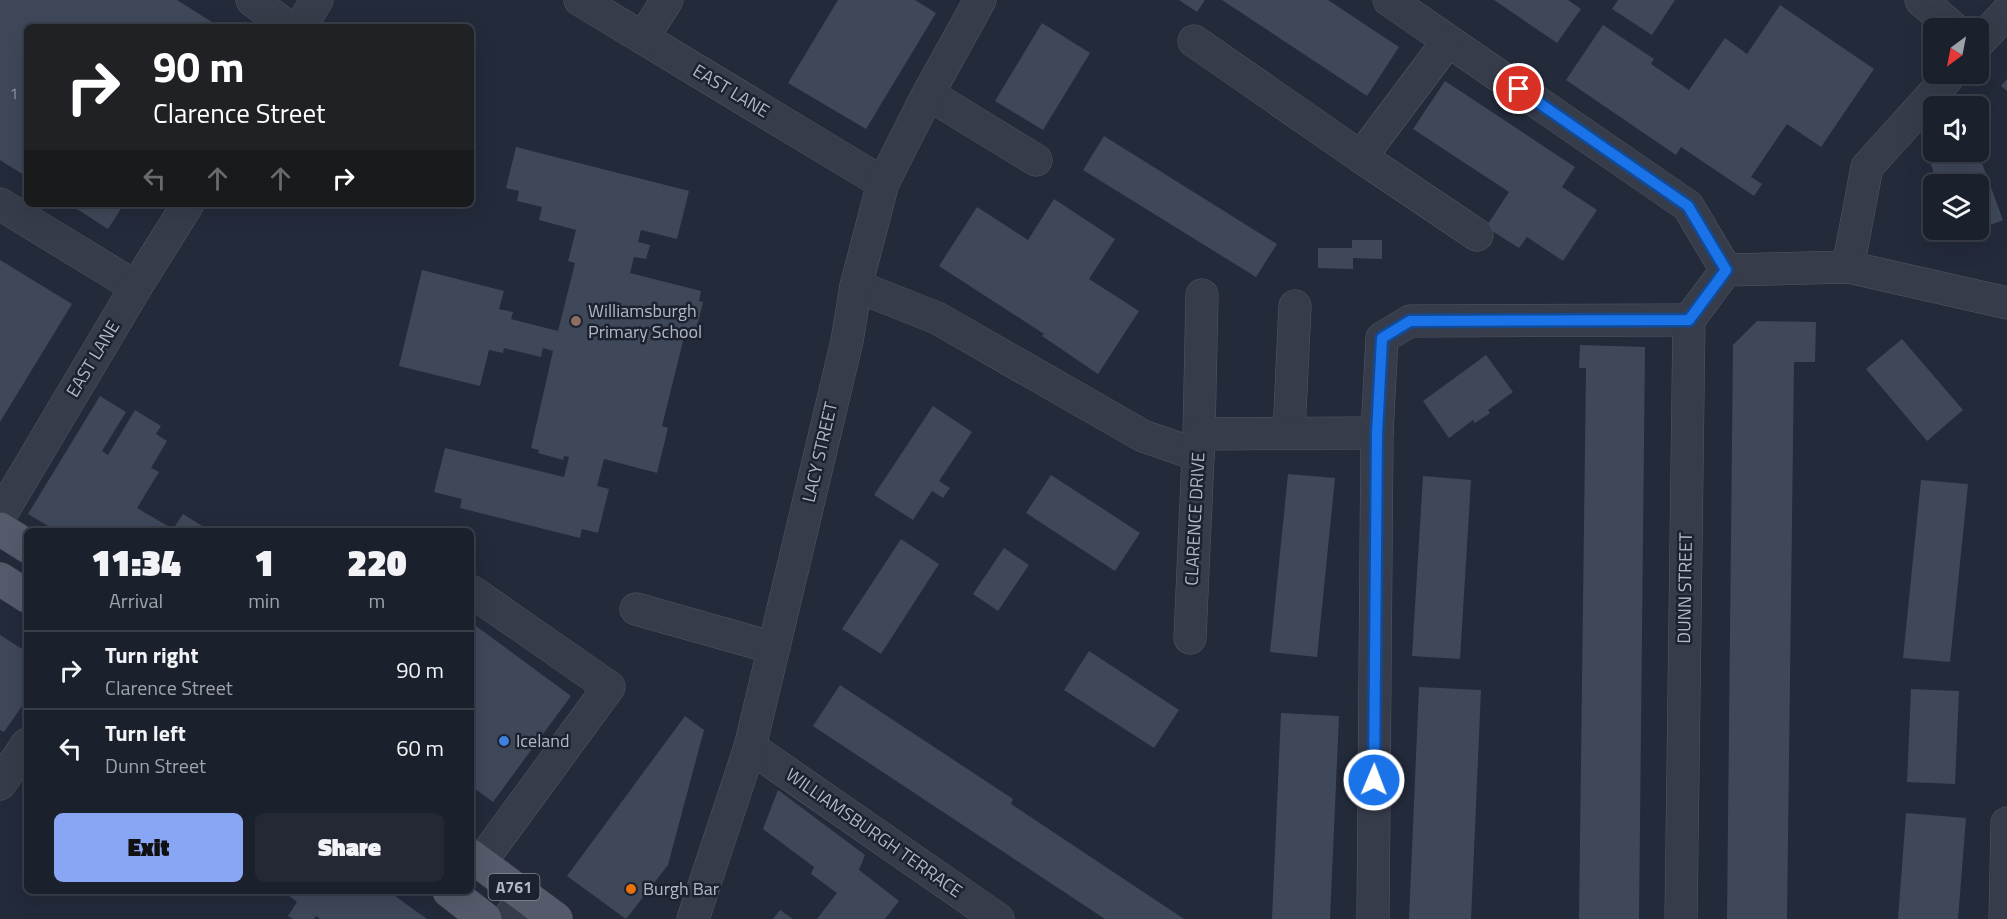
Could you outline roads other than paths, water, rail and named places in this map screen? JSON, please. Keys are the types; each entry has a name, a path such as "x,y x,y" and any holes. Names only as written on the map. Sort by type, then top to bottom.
{"main road":[{"path":"0,529 24,544"},
{"path":"0,579 24,594"},
{"name":"A761","path":"476,859 517,907 556,919"},
{"name":"A761","path":"452,894 485,919"}],"street":[{"path":"252,0 284,24"},
{"path":"302,24 316,0"},
{"name":"EAST LANE","path":"580,0 883,183"},
{"path":"643,38 667,0"},
{"name":"LACY STREET","path":"693,919 750,747 846,341 856,286 883,183 928,94 980,0"},
{"path":"1389,0 1688,206 1726,270"},
{"path":"1921,0 1942,18"},
{"path":"1989,32 2007,12"},
{"path":"1194,40 1477,235"},
{"path":"1361,157 1448,41"},
{"path":"1848,267 1867,167 1942,84"},
{"path":"928,94 1036,160"},
{"path":"0,204 136,287"},
{"name":"EAST LANE","path":"0,516 186,207"},
{"path":"1726,270 1848,267 2007,303"},
{"path":"1373,919 1377,433 1382,338 1410,321 1689,320 1726,270"},
{"path":"856,286 937,318 1143,436 1199,444 1202,295"},
{"path":"1289,433 1295,306"},
{"name":"DUNN STREET","path":"1681,919 1689,320"},
{"name":"CLARENCE DRIVE","path":"1190,638 1199,444 1289,433 1377,433"},
{"path":"474,593 609,687 476,859"},
{"path":"636,609 774,648"},
{"name":"WILLIAMSBURGH TERRACE","path":"750,747 998,919"},
{"path":"0,784 24,748"},
{"path":"2005,919 2007,823"}],"place":[{"name":"Williamsburgh Primary School","path":"576,321"},
{"name":"Iceland","path":"504,741"},
{"name":"Burgh Bar","path":"631,889"}]}
